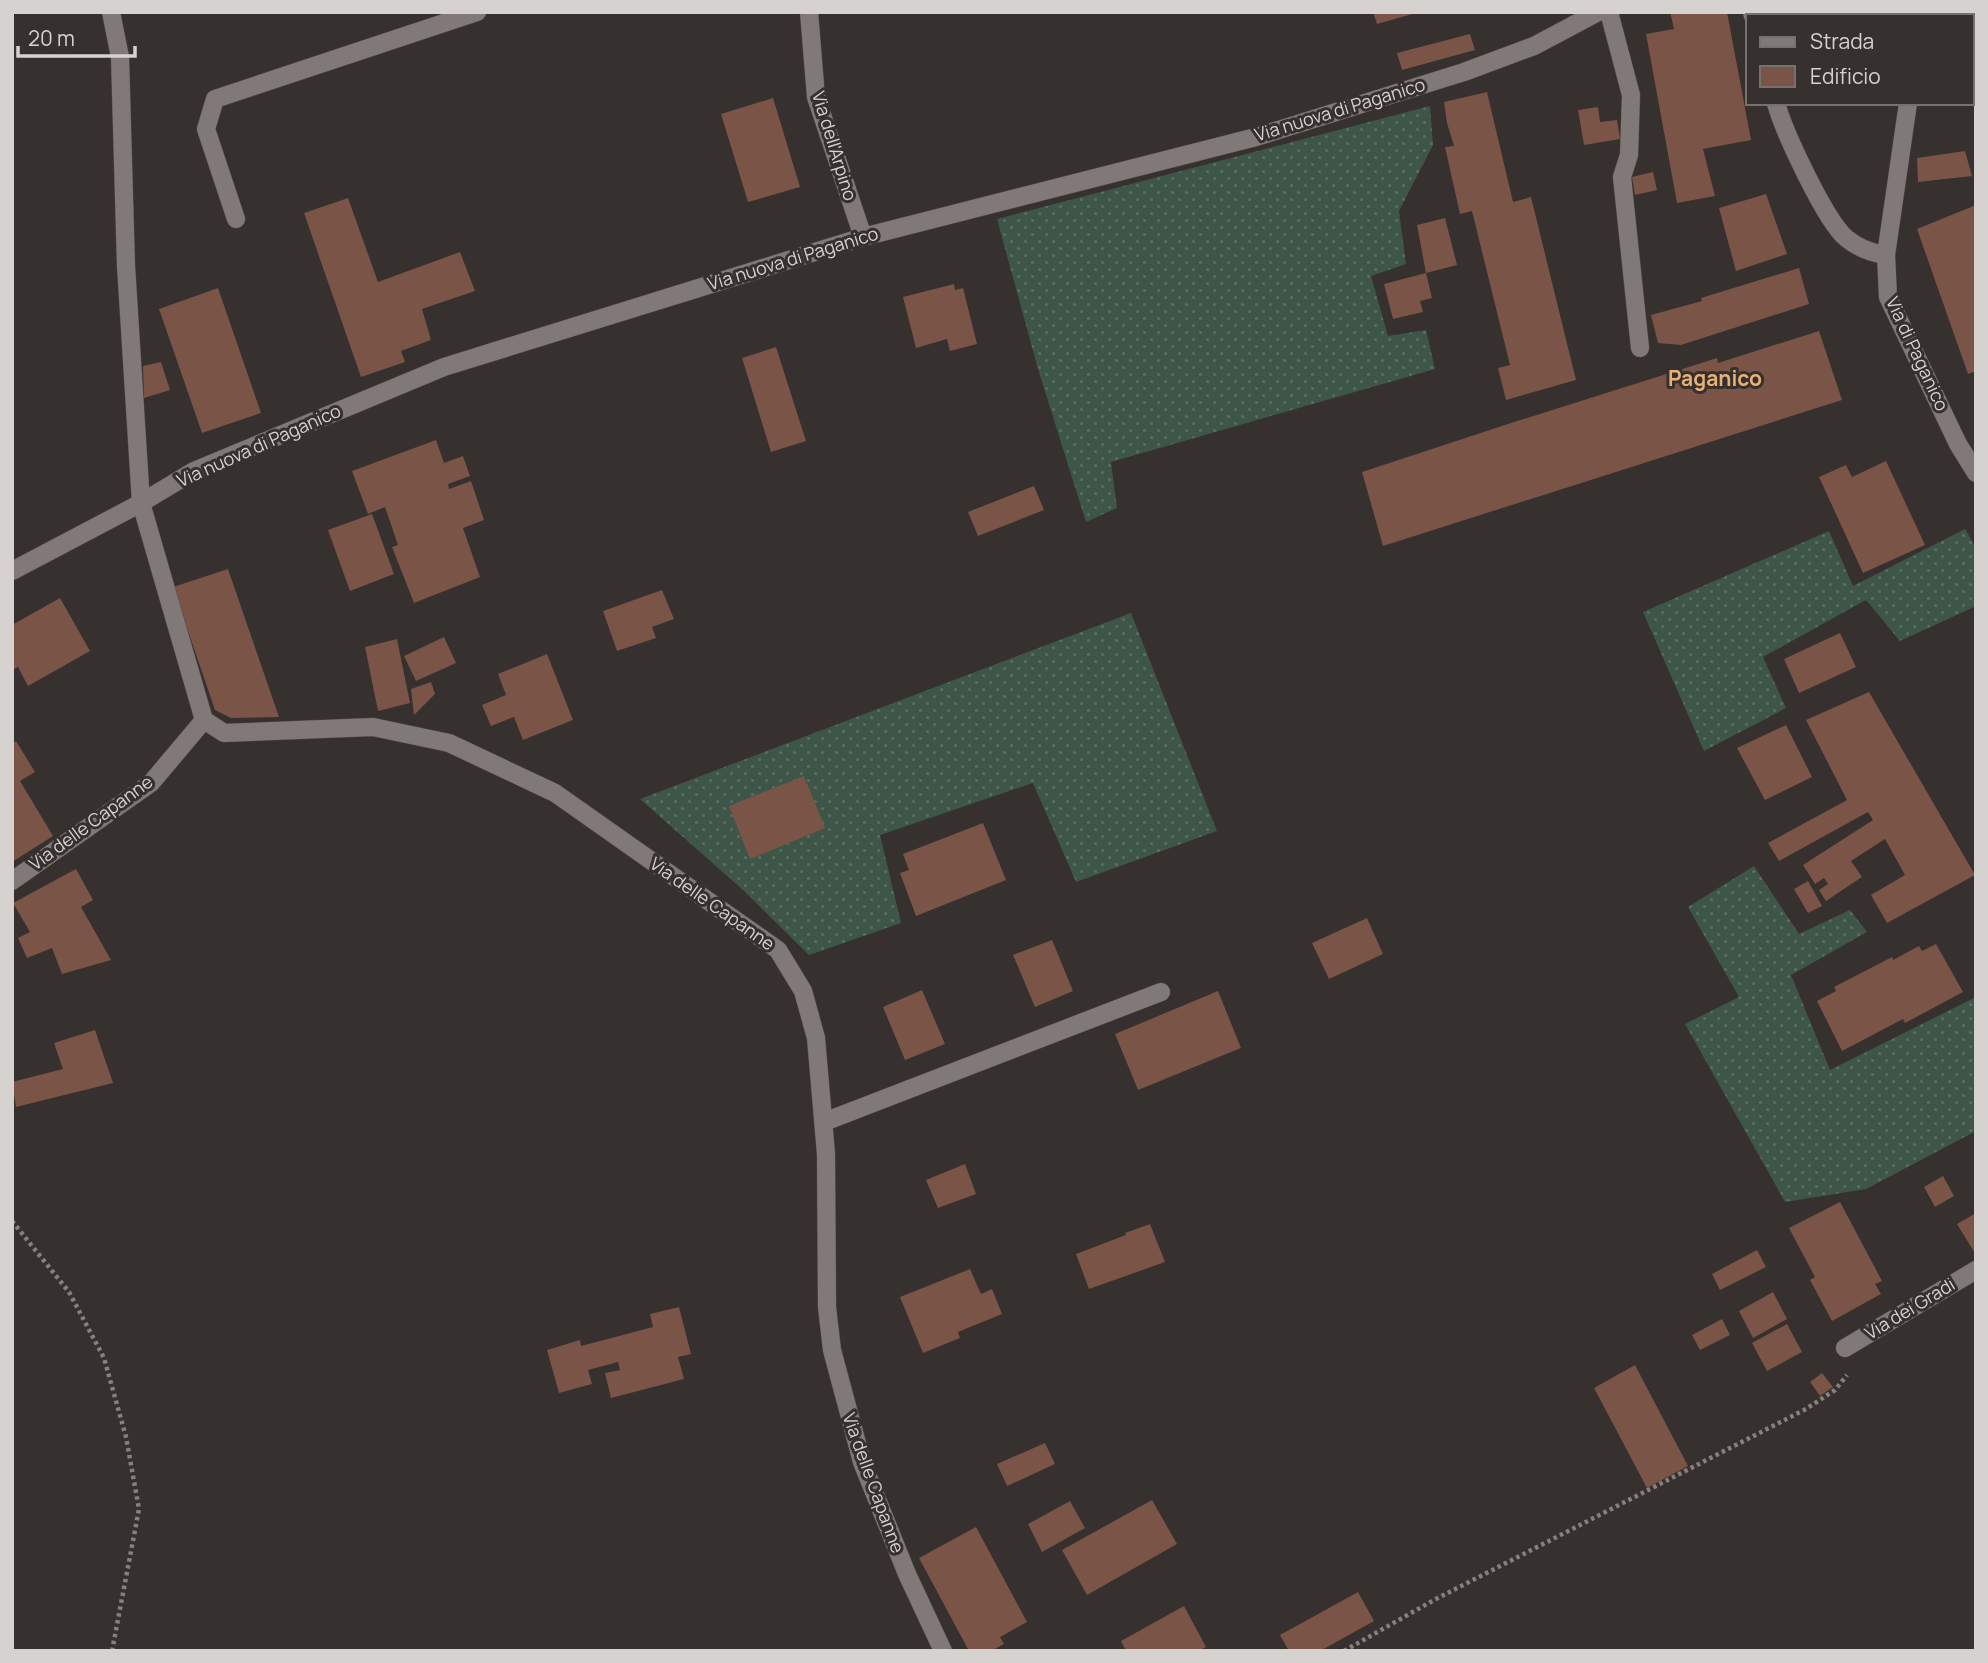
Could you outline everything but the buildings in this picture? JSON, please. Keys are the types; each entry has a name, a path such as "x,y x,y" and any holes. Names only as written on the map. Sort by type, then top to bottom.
{"street":[{"path":"111,12 120,57 126,265 141,503 204,720"},
{"path":"236,219 206,129 215,99 477,12"},
{"name":"Via dell'Arpino","path":"809,12 816,97 863,237"},
{"name":"Via nuova di Paganico","path":"12,571 141,503 194,471 444,367 863,237 1256,137 1464,72 1534,46 1598,12"},
{"path":"1609,12 1631,95 1629,155 1622,177 1640,348"},
{"path":"1777,105 1782,123 1830,218 1846,238 1869,253 1886,255"},
{"name":"Via di Paganico","path":"1908,105 1886,255 1888,297 1958,444 1976,473"},
{"name":"Via delle Capanne","path":"12,881 151,783 204,720 224,733 373,727 449,743 555,793 778,950 803,990 816,1038 824,1122 827,1307 832,1350 862,1462 907,1574 943,1651"},
{"path":"824,1122 1161,992"},
{"name":"Via dei Gradi","path":"1845,1348 1976,1270"}],"path":[{"path":"12,1221 69,1292 104,1358 126,1437 139,1509 112,1651"},
{"path":"1344,1651 1434,1600 1806,1409 1835,1390 1849,1373 1845,1348"}],"green space":[{"path":"1430,106 1433,145 1399,211 1406,264 1371,276 1388,336 1426,330 1435,369 1111,462 1117,508 1086,522 1038,369 997,219"},
{"path":"1965,529 1976,548 1976,606 1900,641 1866,600 1763,657 1786,708 1704,751 1643,612 1829,531 1853,586"},
{"path":"1131,613 1217,831 1076,882 1033,783 880,835 901,923 809,955 743,890 640,799"},
{"path":"1754,866 1799,934 1850,910 1867,932 1791,975 1830,1070 1976,997 1976,1131 1866,1189 1785,1202 1685,1024 1739,997 1688,907"}],"district":[{"name":"Paganico","path":"1715,379"}]}
